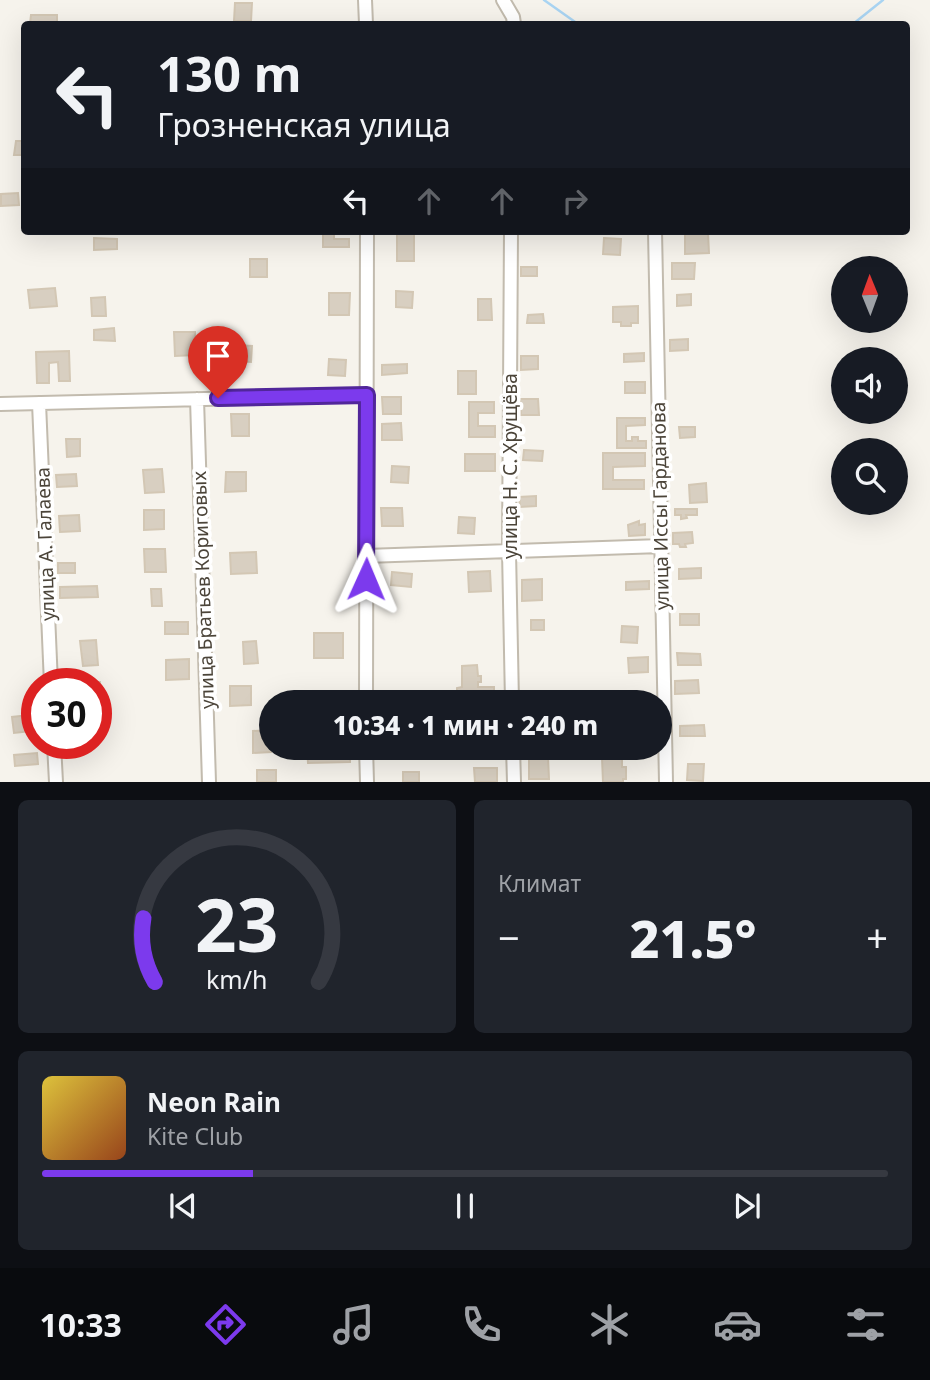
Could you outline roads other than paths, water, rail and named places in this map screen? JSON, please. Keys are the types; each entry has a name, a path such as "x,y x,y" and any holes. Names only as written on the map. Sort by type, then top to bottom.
{"street":[{"path":"365,0 366,21"},
{"path":"503,0 514,21"},
{"path":"366,690 367,235"},
{"name":"улица Н. С. Хрущёва","path":"511,235 509,551 512,690"},
{"name":"улица Иссы Гарданова","path":"655,235 666,782"},
{"path":"0,404 367,395"},
{"name":"улица Братьев Кориговых","path":"197,400 209,782"},
{"name":"улица А. Галаева","path":"40,403 50,668"},
{"path":"366,556 661,546"},
{"path":"55,759 56,782"},
{"path":"366,760 367,782"},
{"path":"513,760 514,782"}],"waterway":[{"path":"544,0 574,21"},
{"path":"857,21 883,0"}]}
